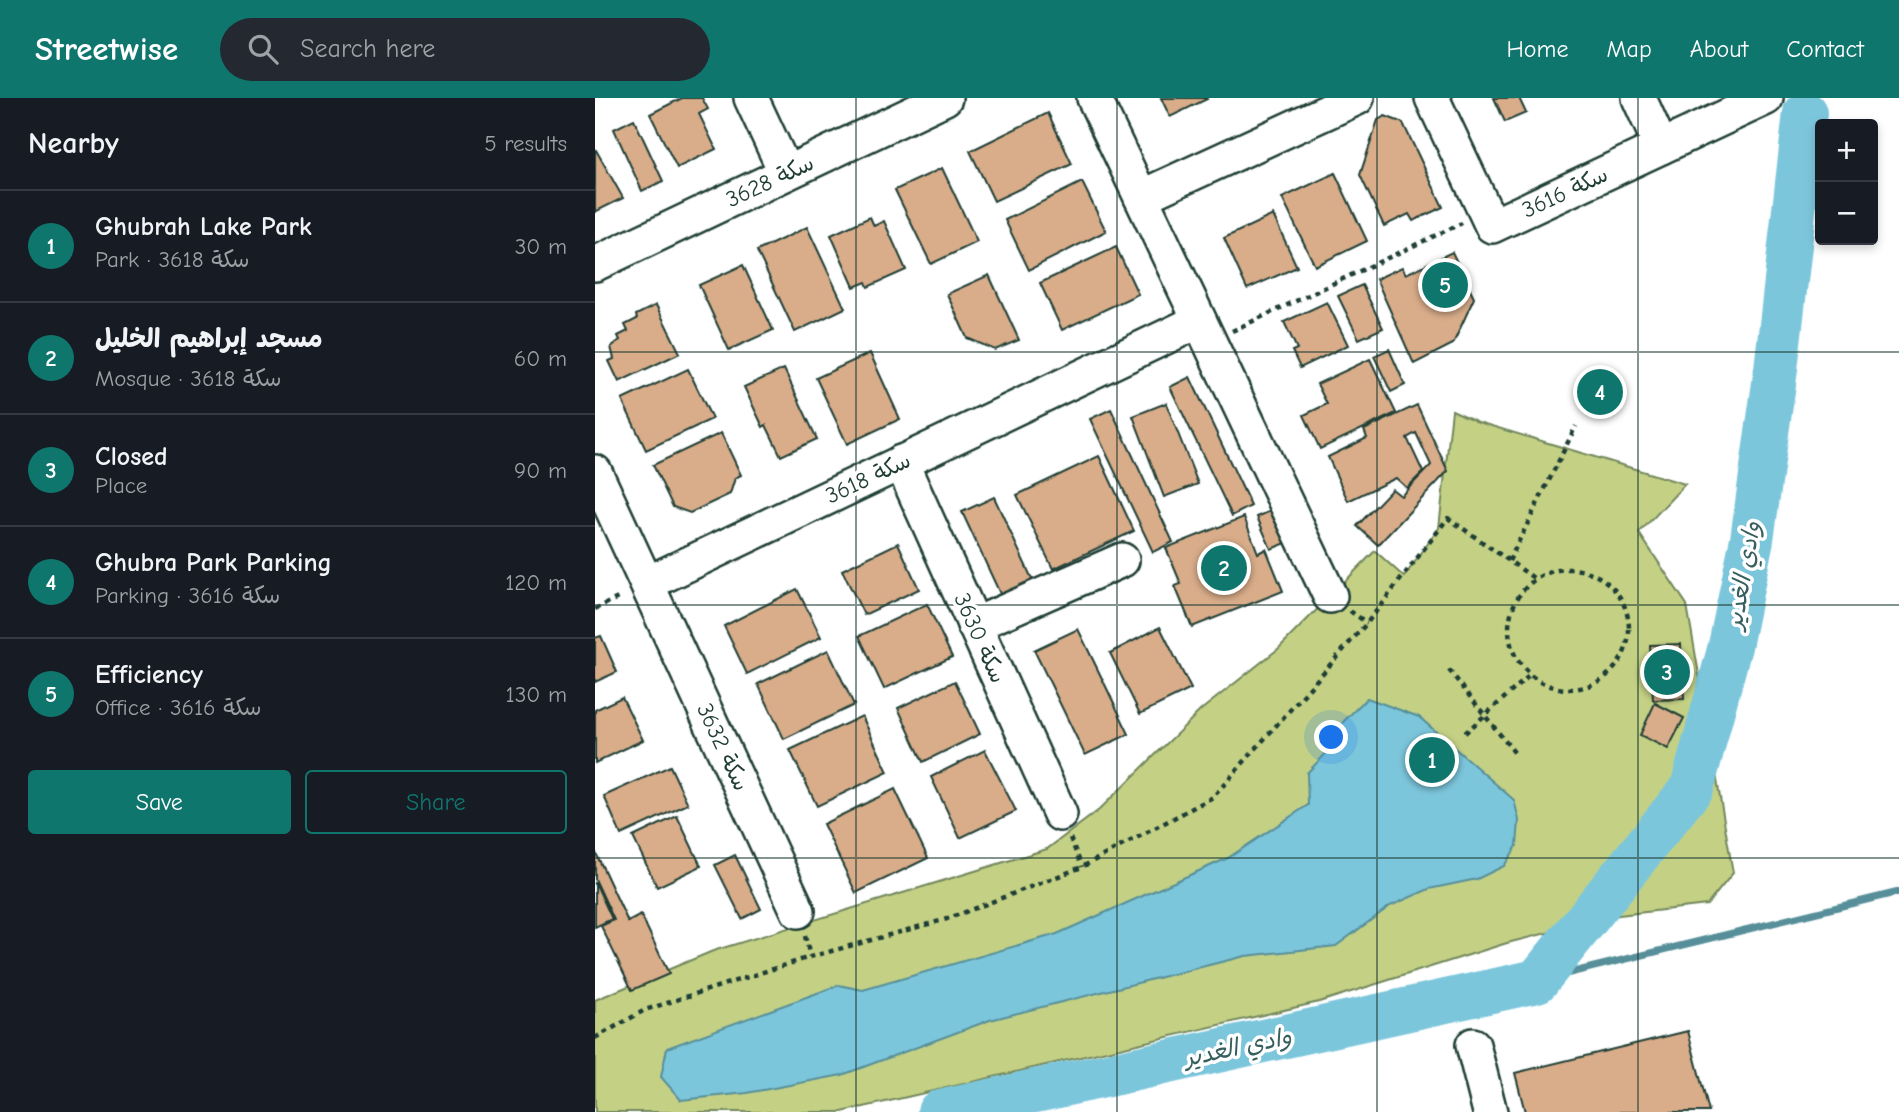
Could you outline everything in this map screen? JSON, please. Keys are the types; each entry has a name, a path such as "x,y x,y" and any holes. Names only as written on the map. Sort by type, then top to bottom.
{"street":[{"path":"751,98 786,173"},
{"name":"سكة 3628","path":"595,264 945,98"},
{"path":"1094,98 1330,596"},
{"path":"1141,197 1357,98"},
{"path":"1432,98 1486,212"},
{"path":"1639,98 1661,147"},
{"name":"سكة 3616","path":"1486,212 1492,226 1766,98"},
{"name":"سكة 3618","path":"648,583 901,462 1204,331"},
{"name":"سكة 3630","path":"901,462 1061,814"},
{"path":"595,472 648,583"},
{"path":"974,625 1122,560"},
{"name":"سكة 3632","path":"648,583 798,911"},
{"path":"1473,1045 1490,1112"}],"path":[{"path":"1204,331 1486,212"},
{"path":"1509,561 1576,426"},
{"path":"595,1038 645,1010 810,957 947,919 1082,867 1213,797 1367,623 1448,518 1535,579"},
{"path":"1571,568 1598,577 1620,596 1628,613 1630,632 1626,651 1616,668 1602,681 1584,688 1565,690 1547,685 1530,675 1518,661 1511,644 1509,626 1513,608 1521,592 1535,579 1552,571 1571,568"},
{"path":"1449,670 1517,756"},
{"path":"1465,733 1530,675"}],"green space":[{"path":"1452,410 1478,422 1685,484 1639,533 1687,605 1733,873 1707,905 1619,915 1507,943 1319,1002 842,1112 595,1112 595,1000 713,951 1047,849 1099,810 1201,710 1278,649 1375,551 1404,577 1439,528"}],"water":[{"path":"1367,698 1419,717 1514,800 1519,820 1517,846 1504,866 1477,879 1429,889 1390,906 1336,946 1245,956 990,1020 842,1075 747,1093 681,1100 661,1077 667,1048 839,985 863,990 1057,934 1228,858 1308,805 1307,773 1336,743 1343,722"}],"building":[{"path":"682,98 702,98 708,109 699,114 716,149 677,168 650,114"},
{"path":"1161,98 1206,98 1207,99 1170,117"},
{"path":"1494,98 1519,98 1526,113 1505,122"},
{"path":"1048,113 1072,164 994,201 970,151"},
{"path":"1385,116 1403,123 1443,207 1413,221 1409,214 1384,226 1360,175 1378,120"},
{"path":"634,119 663,181 642,191 614,129"},
{"path":"595,151 623,198 595,212"},
{"path":"942,168 977,242 931,264 895,190"},
{"path":"1335,173 1367,241 1315,266 1282,198"},
{"path":"1082,182 1106,231 1029,270 1005,220"},
{"path":"1273,215 1297,267 1247,289 1224,238"},
{"path":"870,217 874,226 884,221 906,270 868,287 866,282 854,287 831,235"},
{"path":"807,227 845,308 795,332 757,251"},
{"path":"1116,247 1138,294 1062,330 1040,283"},
{"path":"1452,252 1474,298 1453,344 1414,364 1376,279 1402,267 1406,274"},
{"path":"743,265 773,330 729,350 699,285"},
{"path":"989,275 1019,340 995,350 967,338 947,294"},
{"path":"1362,285 1383,328 1359,339 1338,296"},
{"path":"1327,302 1348,345 1300,368 1292,351 1297,349 1284,322"},
{"path":"656,305 680,353 619,382 609,361 614,359 611,347 620,340 618,336 628,331 625,325 637,319 636,315"},
{"path":"1389,349 1405,385 1391,392 1374,356"},
{"path":"870,353 900,419 847,444 816,378"},
{"path":"1370,359 1396,413 1320,449 1304,415 1327,404 1317,384"},
{"path":"688,369 712,419 646,450 622,400"},
{"path":"784,369 817,439 781,456 766,425 763,427 744,387"},
{"path":"1190,377 1251,506 1232,516 1170,387"},
{"path":"1166,403 1198,484 1164,497 1133,416"},
{"path":"1417,405 1448,471 1378,545 1357,526 1392,489 1401,496 1431,465 1416,433 1407,438 1423,472 1407,488 1396,478 1348,501 1328,457 1367,438 1364,430"},
{"path":"1111,409 1173,542 1153,552 1090,419"},
{"path":"721,433 741,475 735,478 730,494 690,513 673,507 653,465"},
{"path":"1099,456 1134,531 1053,569 1017,495"},
{"path":"994,497 1033,581 1001,596 962,512"},
{"path":"1275,509 1289,542 1271,549 1257,517"},
{"path":"1244,517 1258,553 1266,549 1283,591 1192,627 1175,586 1181,584 1166,548"},
{"path":"898,543 919,589 864,615 842,570"},
{"path":"797,589 821,637 747,674 724,626"},
{"path":"927,604 952,657 884,689 859,636"},
{"path":"1160,627 1191,689 1140,714 1110,653"},
{"path":"1078,629 1129,734 1085,755 1034,650"},
{"path":"601,636 617,672 595,682 595,638"},
{"path":"1681,644 1684,699 1653,700 1650,645"},
{"path":"828,650 854,705 784,739 758,684"},
{"path":"955,681 980,734 923,762 898,708"},
{"path":"622,697 643,740 595,763 595,710"},
{"path":"1655,703 1684,718 1668,749 1640,735"},
{"path":"862,716 888,772 817,806 790,750"},
{"path":"985,750 1016,811 960,838 931,777"},
{"path":"670,766 688,804 621,835 604,796"},
{"path":"895,789 928,858 856,893 823,824"},
{"path":"677,816 701,866 657,887 633,837"},
{"path":"595,851 628,922 641,915 669,974 632,990 601,926 614,920 595,879"},
{"path":"735,855 761,909 742,919 715,865"},
{"path":"595,882 612,919 595,927"},
{"path":"1688,1031 1709,1112 1525,1112 1515,1073"}],"waterway":[{"name":"وادي الغدير","path":"939,1112 1537,981 1692,788 1730,646 1752,539 1776,369 1805,113"},
{"name":"وادي الغدير","path":"1537,981 1899,892"}],"place":[{"name":"Efficiency","path":"1445,285"},
{"name":"Ghubra Park Parking","path":"1600,392"},
{"name":"مسجد إبراهيم الخليل","path":"1224,568"},
{"name":"Closed","path":"1667,672"},
{"name":"Ghubrah Lake Park","path":"1432,760"}]}
